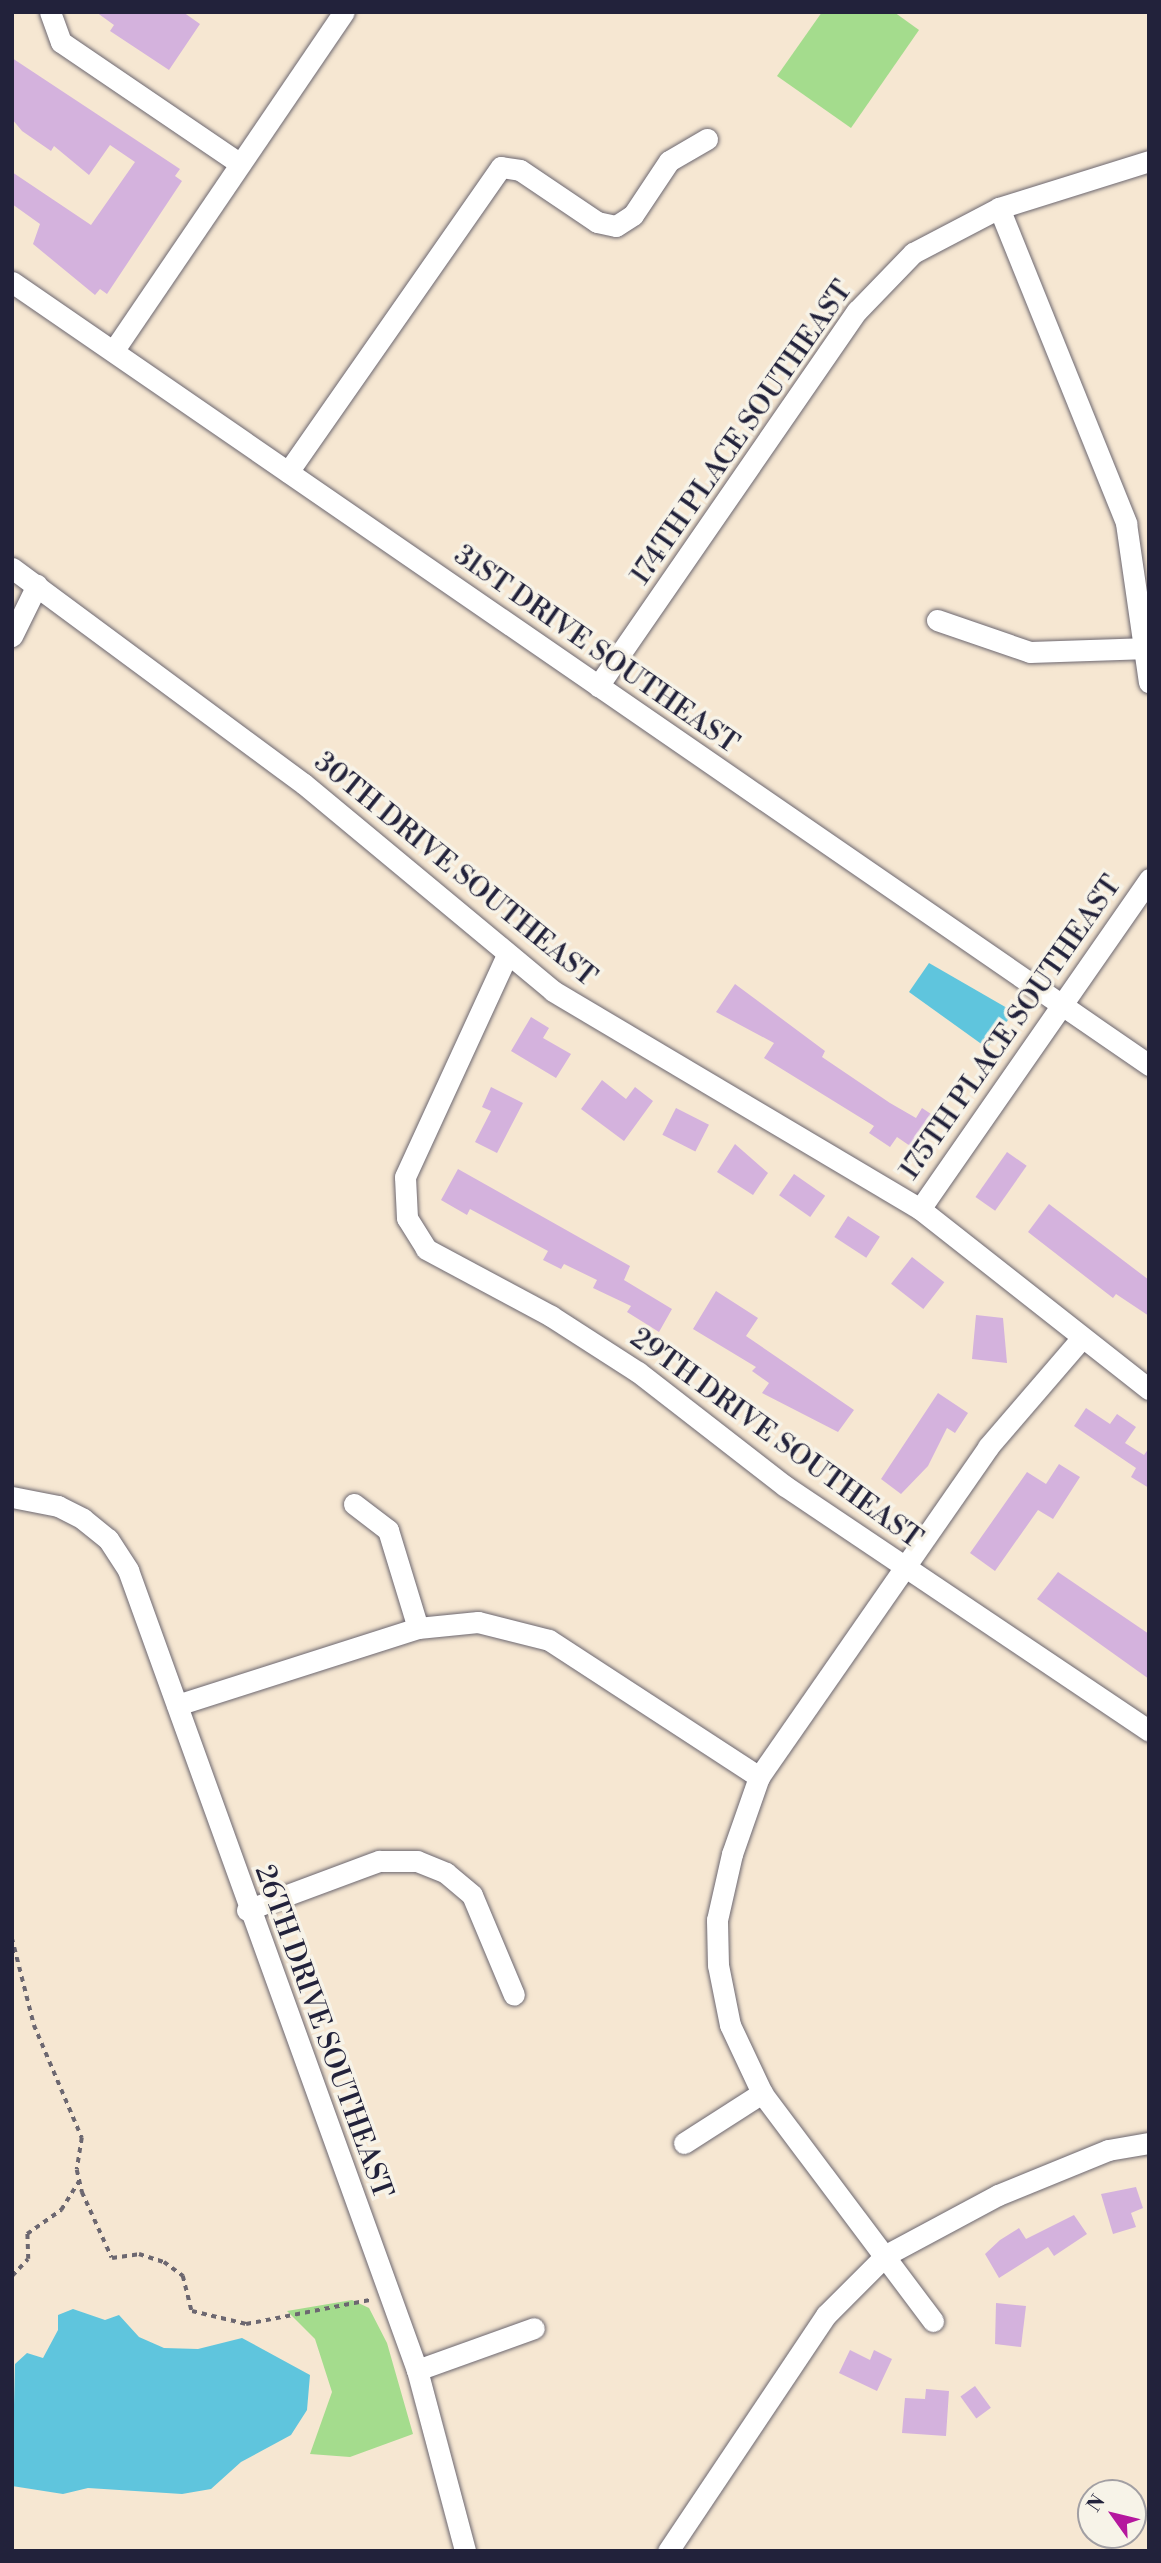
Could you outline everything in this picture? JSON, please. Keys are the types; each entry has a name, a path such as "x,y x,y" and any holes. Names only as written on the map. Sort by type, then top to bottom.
{"street":[{"path":"114,351 239,163 344,12"},
{"path":"50,16 61,42 239,163"},
{"path":"288,472 501,167 520,170 597,222 616,226 633,215 669,161 707,139"},
{"name":"174TH PLACE SOUTHEAST","path":"598,685 857,311 913,253 999,208 1149,162"},
{"path":"999,208 1126,523 1147,649 1149,682"},
{"name":"31ST DRIVE SOUTHEAST","path":"12,282 1149,1065"},
{"name":"30TH DRIVE SOUTHEAST","path":"12,568 304,783 507,955 618,1034 919,1209 1149,1390"},
{"path":"12,636 37,584"},
{"path":"937,620 1030,652 1147,649"},
{"name":"175TH PLACE SOUTHEAST","path":"919,1209 1064,1007 1149,878"},
{"name":"29TH DRIVE SOUTHEAST","path":"507,955 405,1177 407,1218 426,1250 551,1316 638,1372 785,1486 1149,1731"},
{"path":"933,2321 762,2093 730,2025 718,1965 717,1920 760,1777 988,1447 1081,1339"},
{"name":"26TH DRIVE SOUTHEAST","path":"12,1497 58,1506 108,1539 128,1570 247,1910 417,2370 465,2551"},
{"path":"354,1504 388,1530 418,1628"},
{"path":"177,1705 418,1628 478,1622 549,1640 760,1777"},
{"path":"247,1910 379,1861 417,1861 446,1873 472,1895 514,1995"},
{"path":"684,2143 762,2093"},
{"path":"668,2551 826,2315 886,2255 998,2195 1108,2150 1149,2143"},
{"path":"417,2370 534,2328"}],"path":[{"path":"12,1938 34,2025 82,2138 79,2180 61,2210 27,2234 28,2259 12,2276"},
{"path":"79,2180 112,2258 139,2254 164,2262 183,2276 192,2311 246,2324 276,2323 389,2295"}],"green space":[{"path":"822,12 894,12 919,30 851,128 777,76"},
{"path":"352,2300 369,2308 387,2343 413,2434 350,2457 310,2454 332,2392 315,2339 287,2311"}],"water":[{"path":"929,963 1014,1012 987,1048 909,992"},
{"path":"73,2309 105,2320 119,2315 139,2337 164,2348 198,2349 242,2338 310,2375 307,2410 291,2435 241,2462 211,2489 182,2494 88,2488 63,2494 12,2486 15,2364 27,2353 43,2358 58,2330 58,2315"}],"building":[{"path":"96,12 183,12 200,24 169,70 110,31 114,25"},
{"path":"12,58 180,169 175,176 182,181 107,294 100,289 95,295 33,244 40,224 12,204 12,172 91,225 135,162 110,145 89,175 54,146 51,151 22,131 12,119"},
{"path":"735,984 825,1051 822,1057 890,1103 916,1118 922,1108 934,1116 913,1148 897,1137 890,1147 869,1133 874,1126 764,1058 774,1043 716,1012"},
{"path":"531,1017 549,1028 543,1038 571,1054 556,1078 511,1051"},
{"path":"602,1080 626,1099 635,1087 653,1101 624,1141 581,1109"},
{"path":"491,1087 523,1103 497,1153 475,1142 491,1111 482,1107"},
{"path":"676,1108 709,1125 695,1152 662,1135"},
{"path":"735,1144 768,1173 753,1195 717,1172"},
{"path":"1007,1152 1027,1166 995,1211 975,1197"},
{"path":"458,1169 630,1266 624,1280 672,1309 659,1332 627,1312 631,1306 593,1288 597,1280 564,1264 561,1269 543,1260 548,1251 470,1209 467,1215 441,1200"},
{"path":"794,1174 825,1196 810,1217 779,1195"},
{"path":"1049,1204 1149,1280 1149,1316 1116,1294 1113,1298 1028,1232"},
{"path":"848,1216 880,1237 866,1258 834,1237"},
{"path":"912,1257 944,1282 923,1309 891,1284"},
{"path":"716,1291 758,1318 746,1336 854,1410 838,1432 762,1393 769,1383 752,1371 756,1367 693,1329"},
{"path":"976,1315 1003,1318 1007,1363 972,1359"},
{"path":"938,1393 968,1413 955,1433 947,1428 928,1466 901,1494 881,1479"},
{"path":"1086,1408 1110,1424 1117,1414 1136,1427 1125,1443 1144,1455 1149,1448 1149,1488 1131,1477 1136,1468 1074,1426"},
{"path":"1059,1464 1080,1477 1053,1519 1038,1510 995,1571 970,1553 1027,1472 1046,1484"},
{"path":"1058,1572 1149,1634 1149,1679 1037,1599"},
{"path":"1136,2187 1143,2208 1131,2213 1136,2227 1113,2234 1101,2194"},
{"path":"1074,2215 1087,2234 1054,2256 1048,2247 999,2278 985,2254 1000,2240 1019,2228 1026,2239"},
{"path":"996,2303 1026,2306 1021,2347 995,2344"},
{"path":"850,2350 870,2360 874,2350 892,2359 877,2391 839,2373"},
{"path":"975,2386 991,2408 976,2418 960,2397"},
{"path":"926,2389 949,2391 946,2436 902,2433 905,2398 925,2399"}]}
